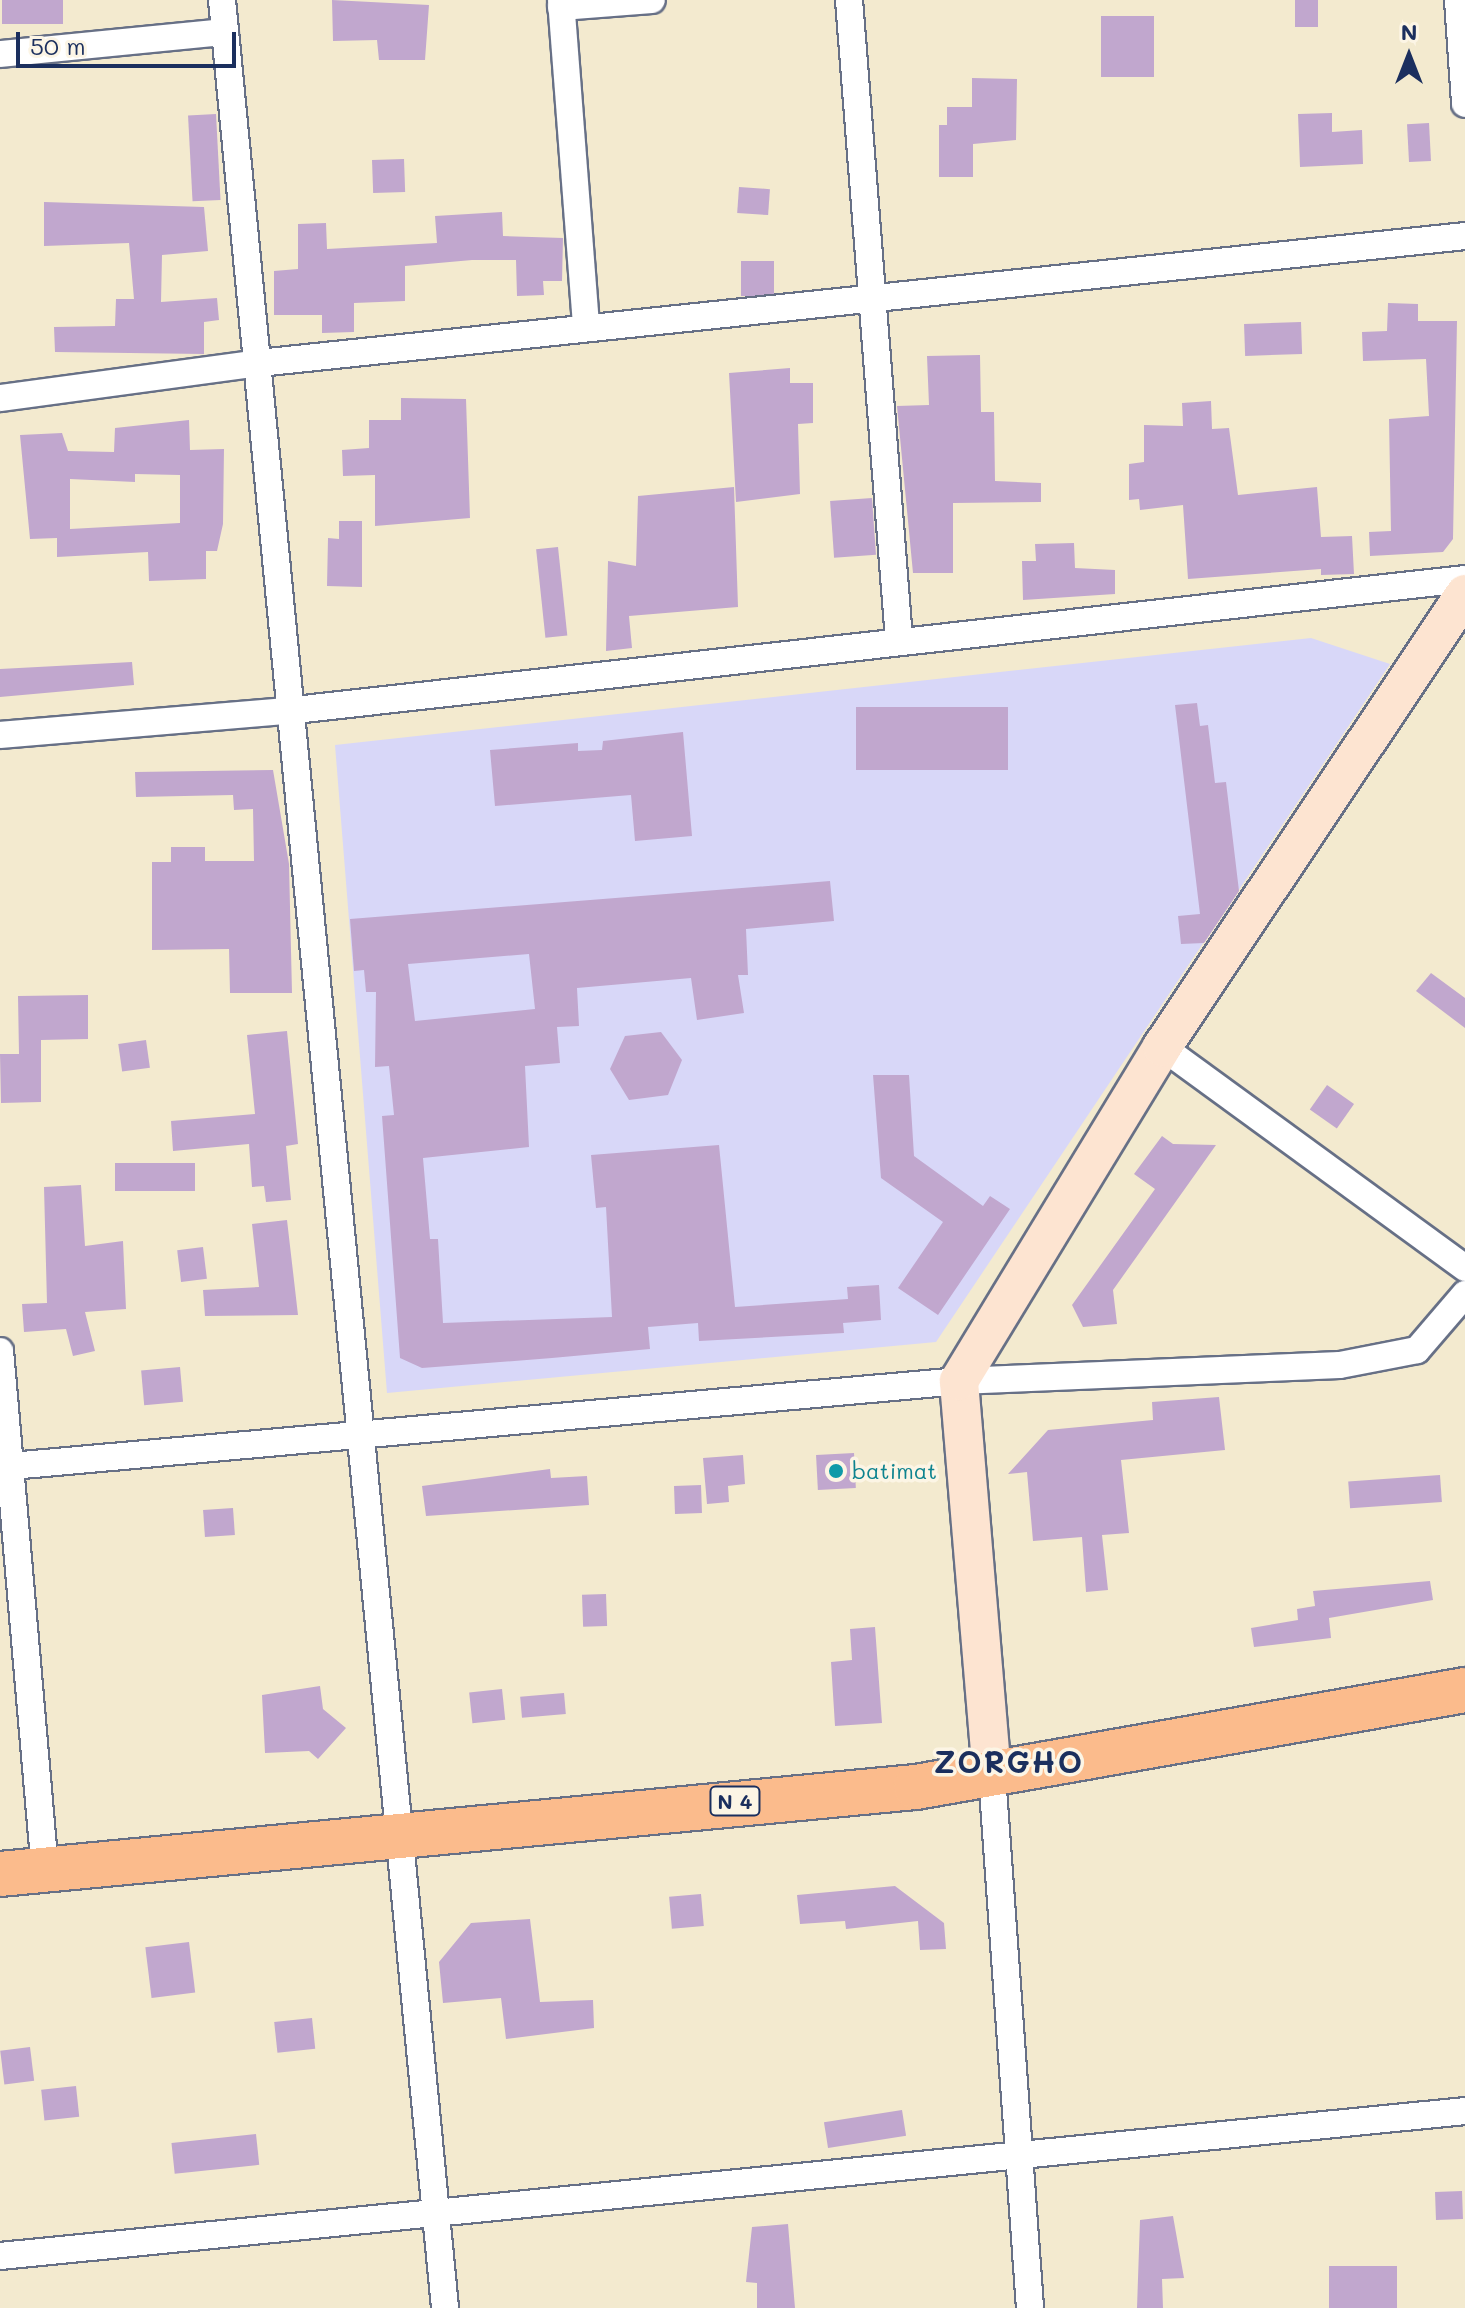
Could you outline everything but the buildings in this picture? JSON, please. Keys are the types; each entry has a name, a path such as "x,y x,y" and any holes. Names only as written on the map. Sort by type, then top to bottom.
{"highway":[{"name":"N 4","path":"0,1874 992,1775 1465,1690"}],"main road":[{"path":"992,1775 959,1381 1162,1047 1465,594"}],"street":[{"path":"222,0 295,710 445,2308"},
{"path":"586,328 561,4 652,0"},
{"path":"849,0 899,640"},
{"path":"1458,0 1465,104"},
{"path":"0,54 225,32"},
{"path":"0,398 259,363 1465,236"},
{"path":"0,735 295,710 1465,579"},
{"path":"1162,1047 1465,1268"},
{"path":"5,1467 362,1440 959,1381 1340,1365 1417,1350 1465,1294"},
{"path":"0,1351 5,1467 45,1871"},
{"path":"992,1775 1030,2308"},
{"path":"0,2256 1465,2111"}],"shaded area":[{"path":"1311,638 1390,664 936,1342 387,1393 335,745"}],"place":[{"name":"batimat","path":"836,1471"}],"district":[{"name":"ZORGHO","path":"1009,1761"}]}
